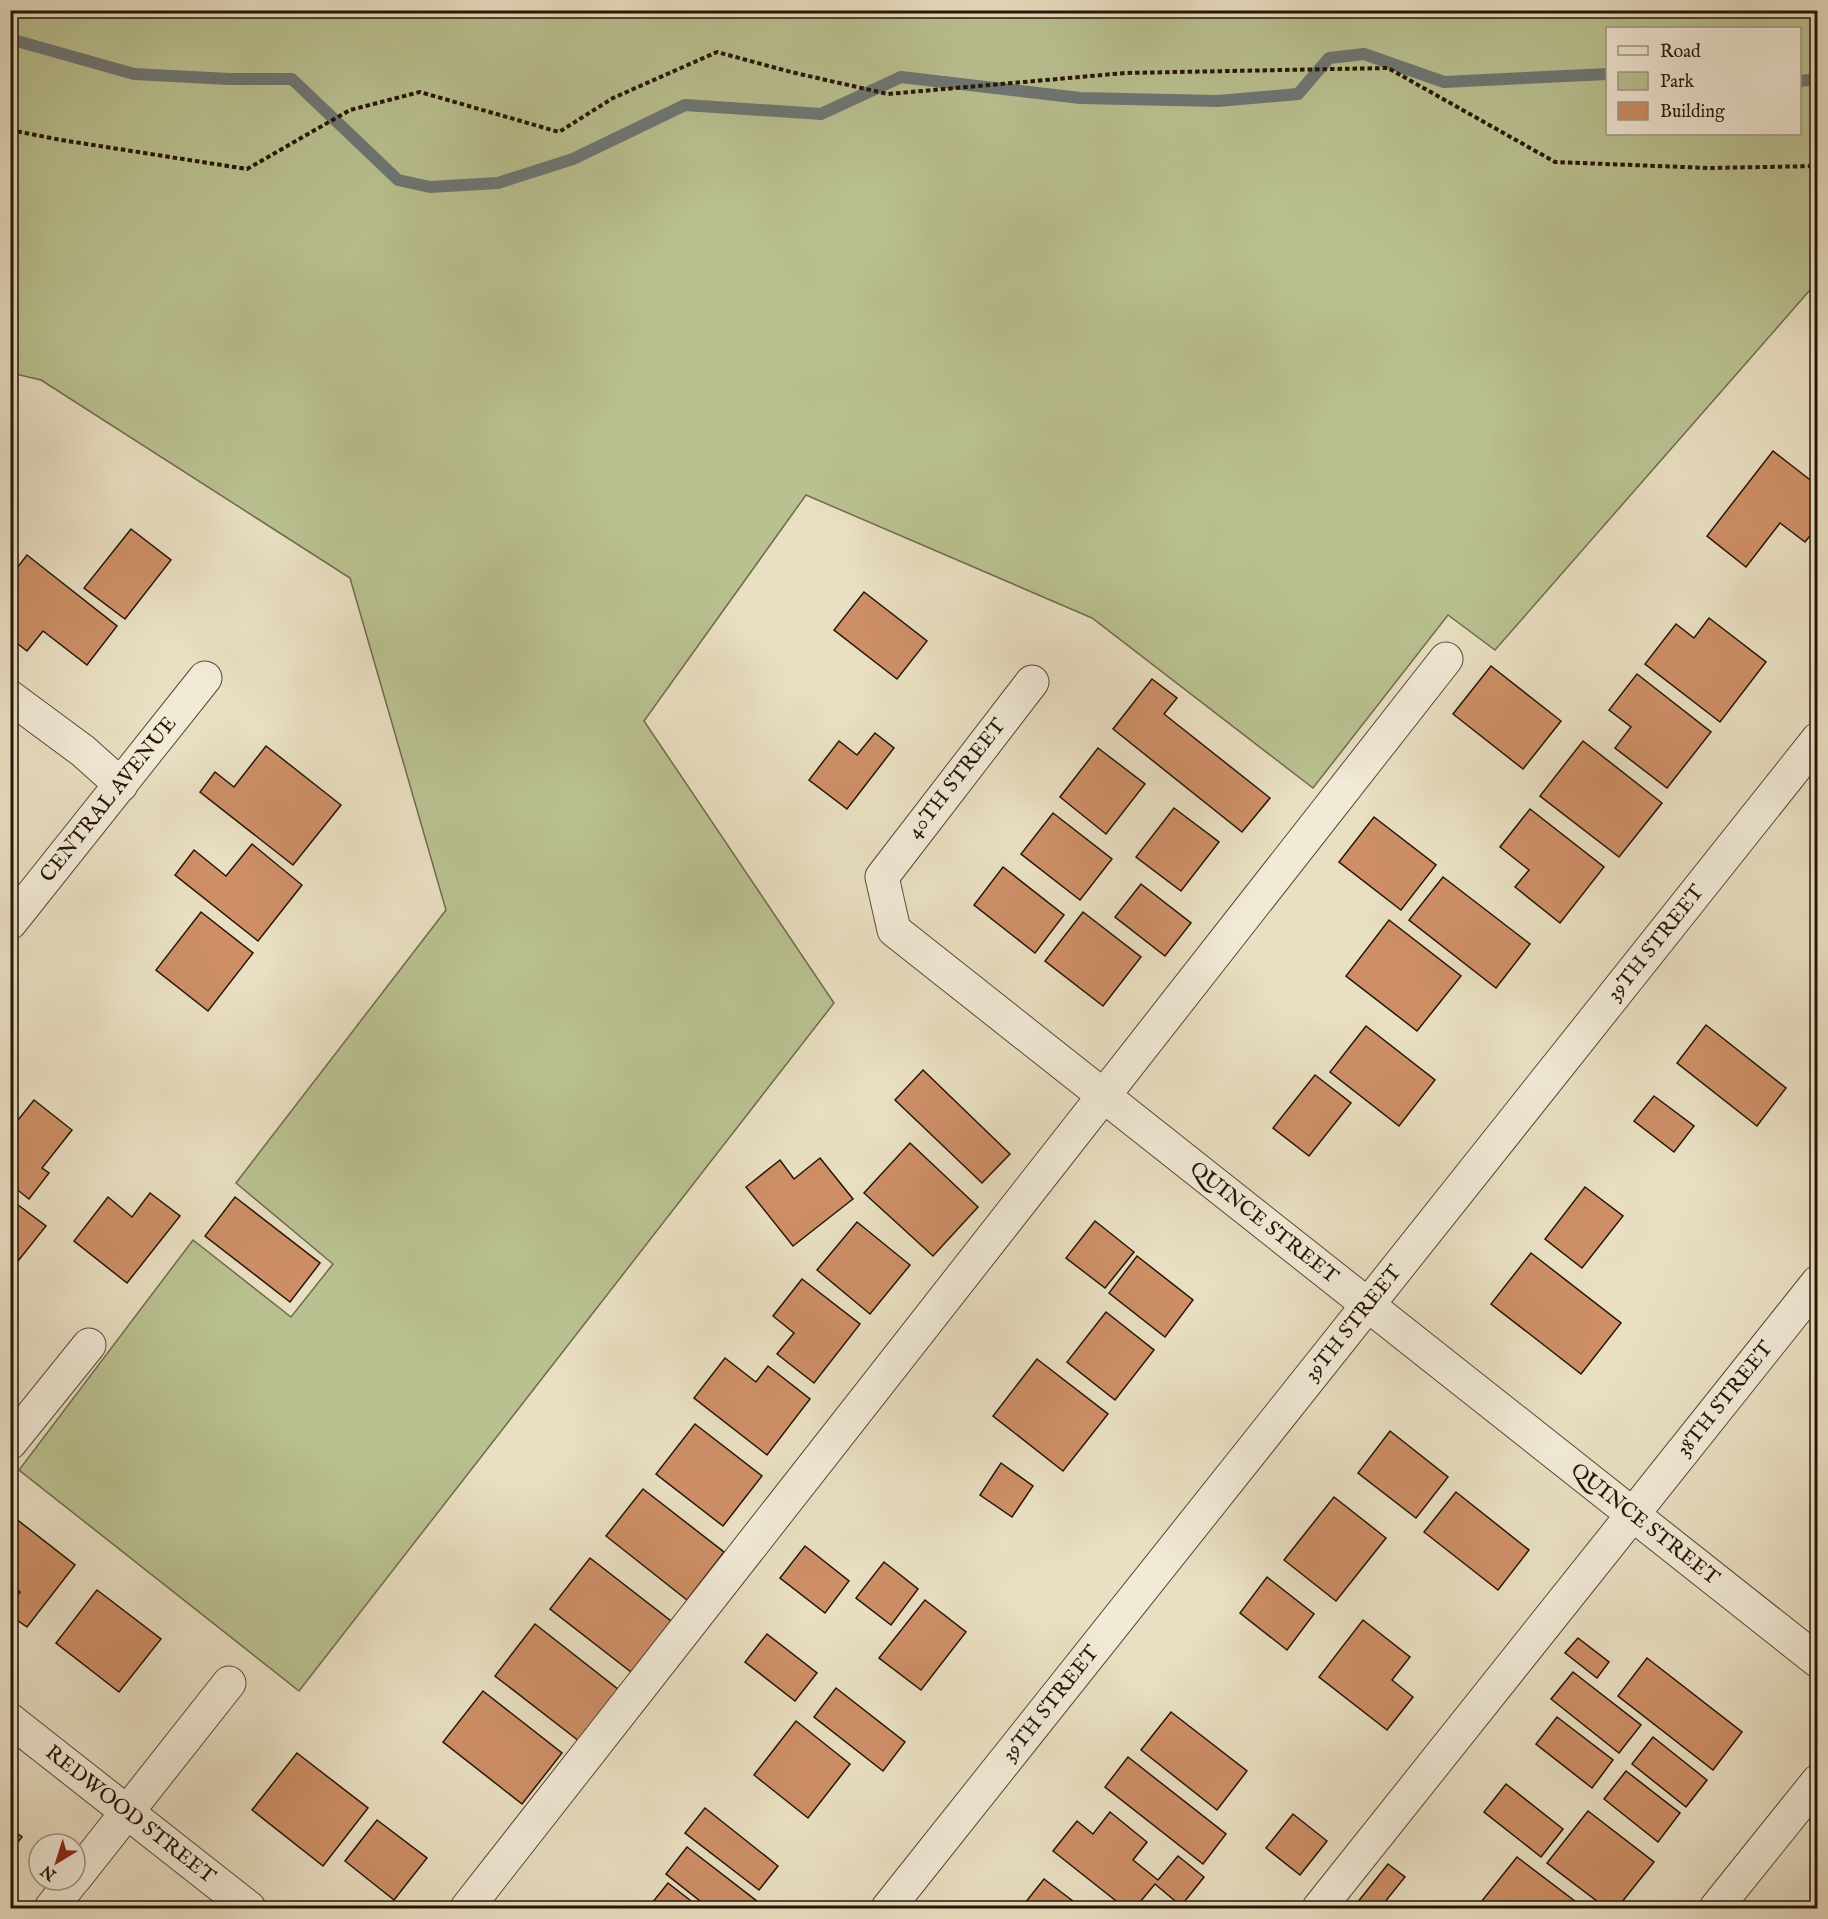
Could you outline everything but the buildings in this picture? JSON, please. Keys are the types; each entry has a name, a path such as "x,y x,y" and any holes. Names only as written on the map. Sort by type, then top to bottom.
{"street":[{"path":"467,1908 1105,1097 1446,659"},
{"name":"CENTRAL AVENUE","path":"10,923 205,678"},
{"name":"40TH STREET","path":"882,877 1032,681"},
{"path":"10,697 83,751 121,785"},
{"name":"39TH STREET","path":"888,1908 1818,739"},
{"name":"QUINCE STREET","path":"882,877 894,930 1818,1661"},
{"name":"38TH STREET","path":"1319,1908 1634,1516 1818,1282"},
{"path":"10,1443 89,1345"},
{"path":"87,1863 230,1683"},
{"name":"REDWOOD STREET","path":"10,1720 249,1908"},
{"path":"1716,1908 1818,1781"},
{"path":"51,1908 64,1892"}],"path":[{"path":"10,130 247,169 350,110 420,92 559,132 613,98 717,52 888,94 1125,73 1388,68 1555,162 1709,168 1818,166"}],"green space":[{"path":"11,10 1817,11 1817,282 1495,650 1448,615 1313,788 1092,618 806,495 644,721 834,1003 299,1691 19,1470 193,1240 291,1317 333,1264 236,1183 446,910 350,578 41,380 11,373"}],"waterway":[{"path":"10,39 134,74 229,79 292,79 398,180 430,187 498,183 573,159 685,105 821,114 901,77 1080,98 1218,101 1298,94 1329,58 1364,54 1444,82 1606,74"},
{"path":"1801,81 1818,79"}]}
